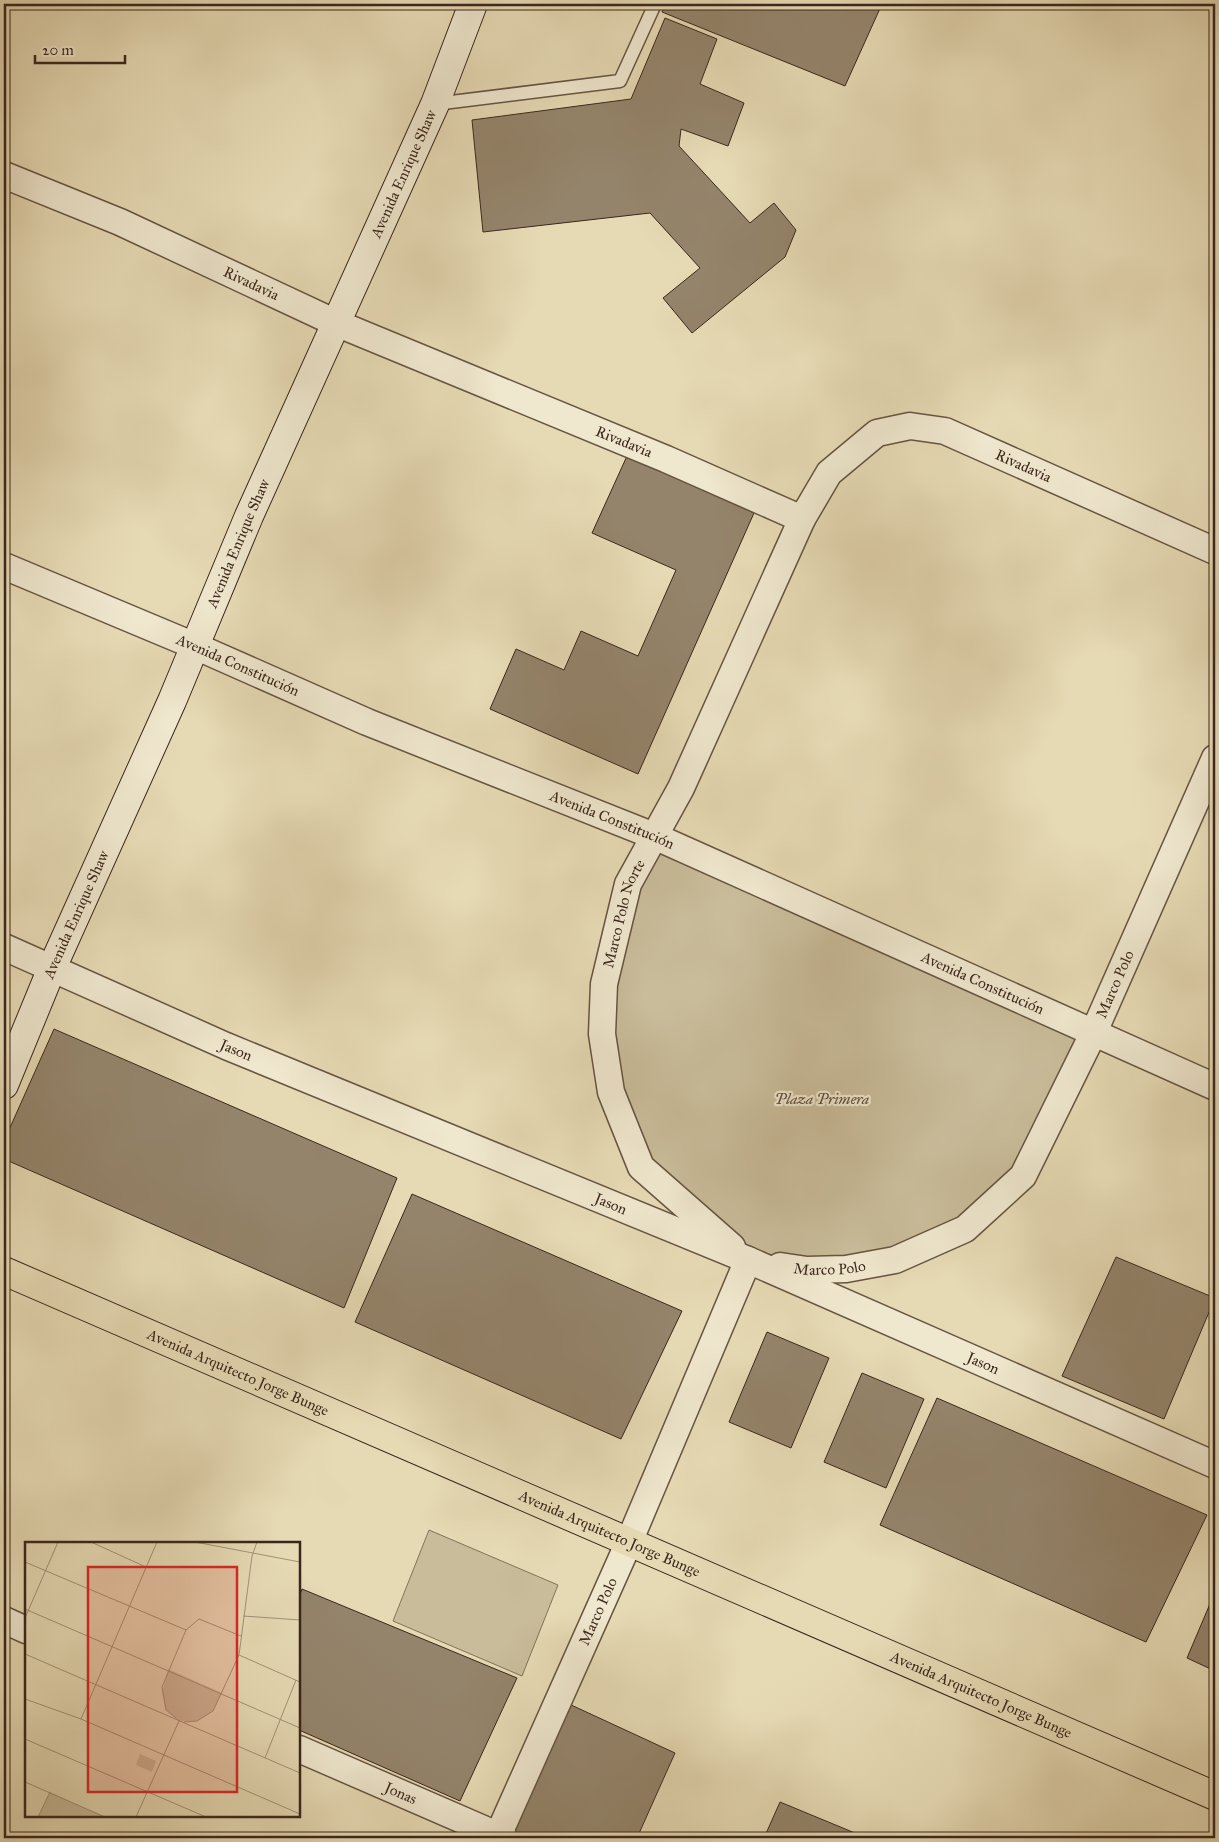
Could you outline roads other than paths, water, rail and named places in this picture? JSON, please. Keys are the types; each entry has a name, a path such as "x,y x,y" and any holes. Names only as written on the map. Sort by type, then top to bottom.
{"main road":[{"name":"Avenida Enrique Shaw","path":"4,1085 52,968 195,646 249,516 435,104 473,4"},
{"name":"Avenida Arquitecto Jorge Bunge","path":"4,1271 1215,1796"}],"street":[{"name":"Rivadavia","path":"4,176 120,222 336,323 666,458 802,519 829,472 877,433 910,426 946,430 1215,551"},
{"name":"Marco Polo Norte","path":"748,1260 641,1167 610,1092 602,1034 604,984 628,884 681,788 802,519"},
{"name":"Avenida Constitución","path":"4,566 195,646 366,722 654,836 1215,1087"},
{"name":"Marco Polo","path":"500,1837 748,1260 807,1270 846,1270 895,1260 966,1230 1023,1176 1093,1034 1215,758"},
{"name":"Jason","path":"4,946 226,1046 748,1260 1215,1465"},
{"path":"4,1620 25,1630"},
{"name":"Jonas","path":"300,1749 500,1837"}],"lane":[{"path":"435,104 620,81 655,4"}],"park label":[{"name":"Plaza Primera","path":"822,1099"}]}
